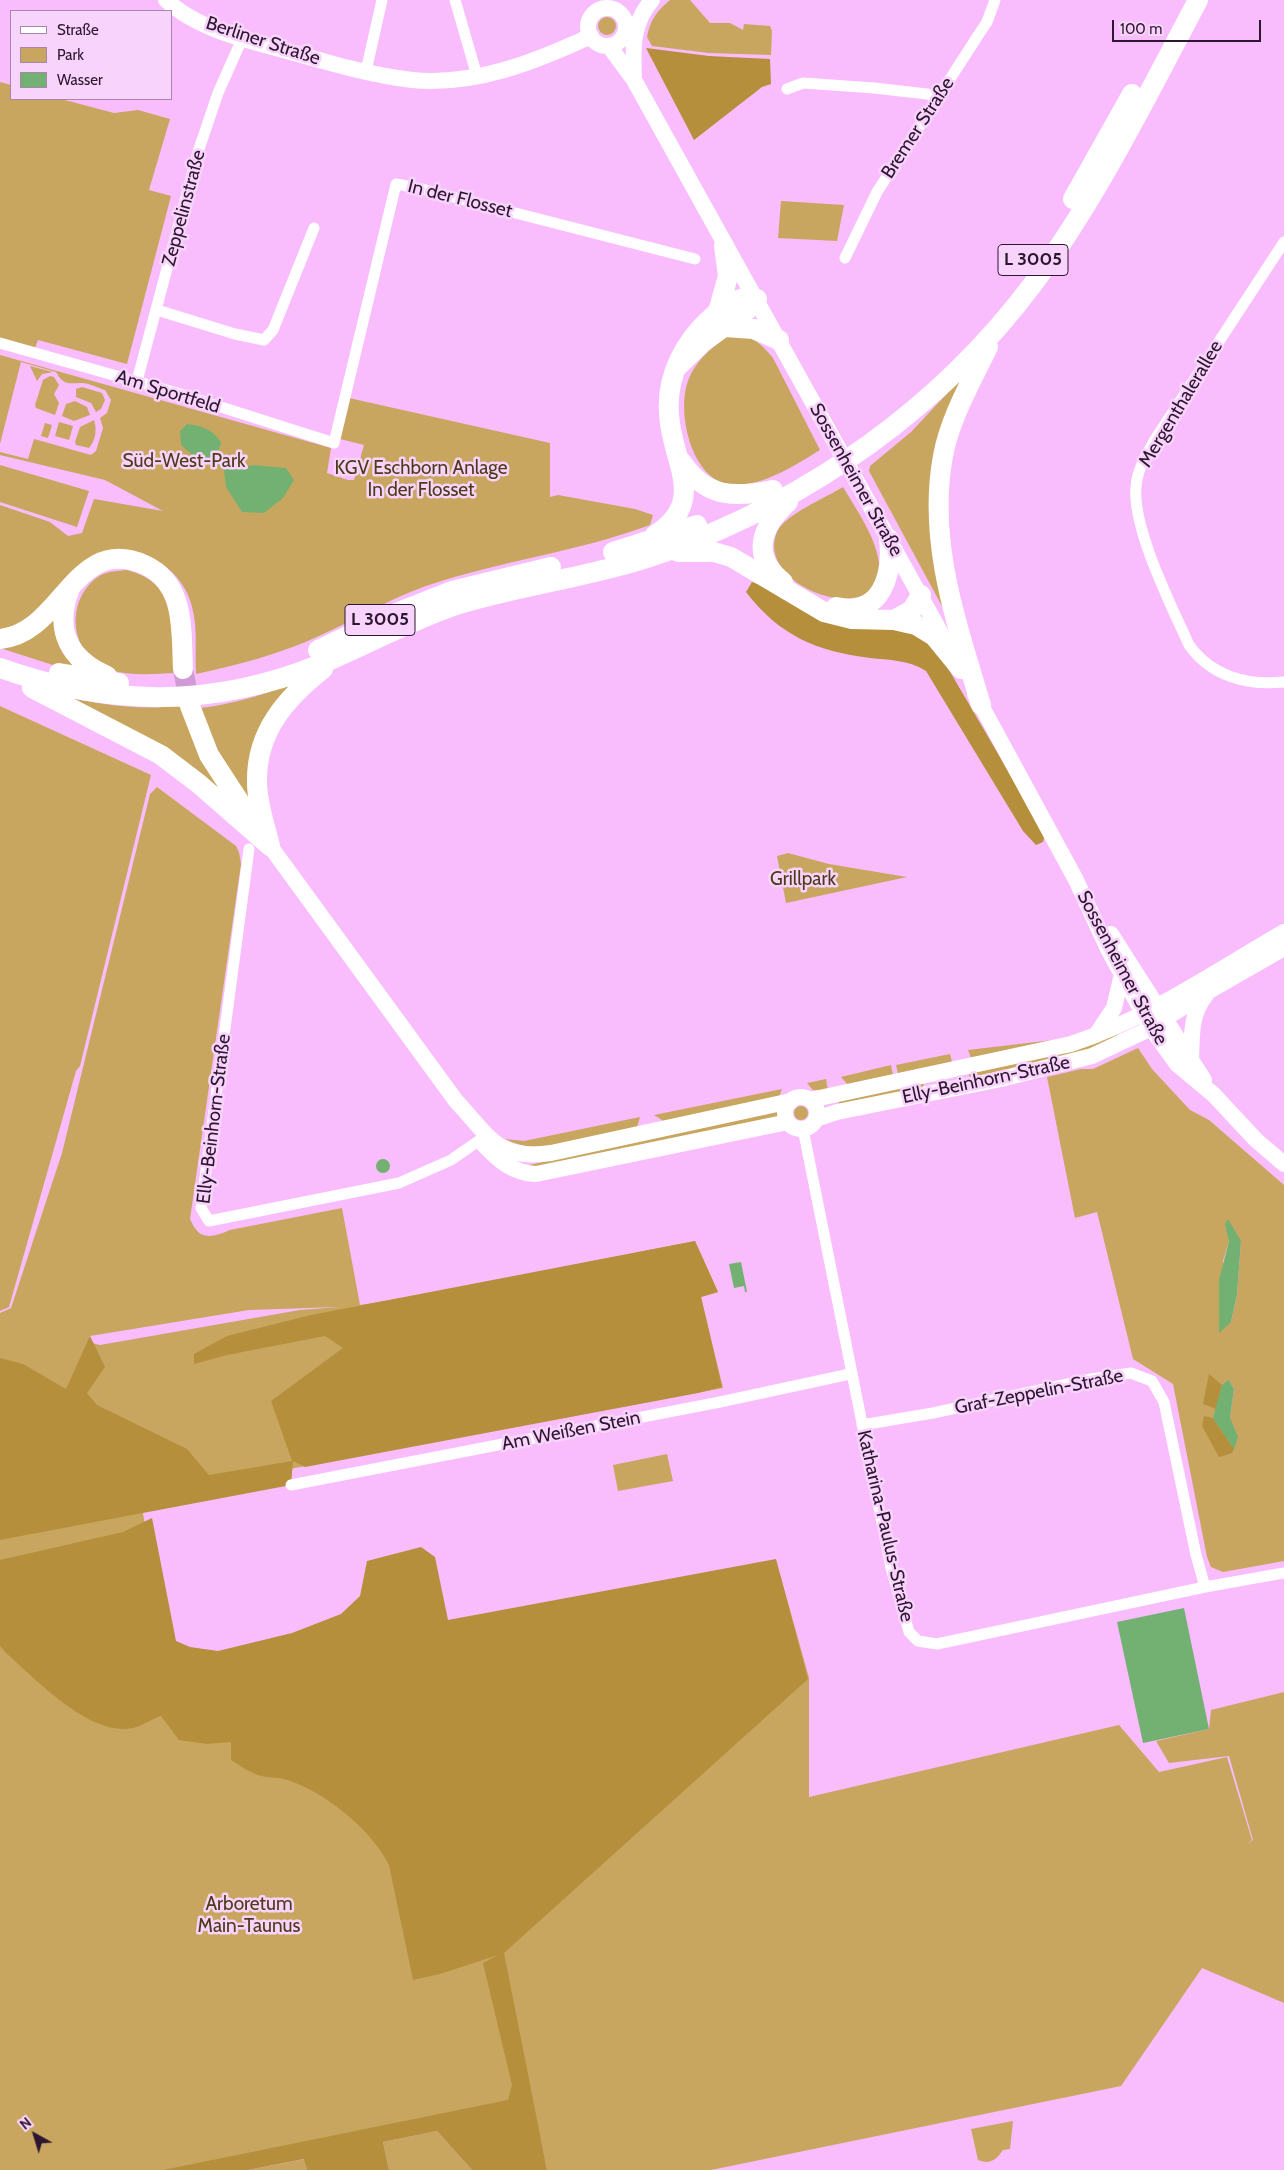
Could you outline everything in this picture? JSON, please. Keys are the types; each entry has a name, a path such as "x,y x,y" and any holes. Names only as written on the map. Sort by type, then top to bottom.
{"highway":[{"name":"L 3005","path":"0,653 59,673 125,684 178,684 220,679 257,671 317,650 396,613 452,591 636,546 692,527 773,490 816,466 881,420 951,358 988,318 1024,274 1058,223 1124,109 1183,0"},
{"name":"L 3005","path":"0,669 87,693 125,698 180,697 224,692 261,684 302,671 412,622 456,605 664,552 742,520 798,492 861,452 911,413 968,360 999,327 1033,283 1084,207 1117,152 1198,0"},
{"path":"721,320 728,276 724,246"},
{"path":"636,546 666,528 680,512 684,480 680,460 672,438 668,415 669,392 676,367 690,341 721,320 742,298 757,299"},
{"path":"721,320 754,329 779,340"},
{"path":"981,705 951,602 941,553 938,502 943,456 950,433 973,378 999,327"},
{"path":"680,460 695,478 720,493 741,496 773,490"},
{"path":"798,492 772,519 763,536 762,546 767,564 772,573 789,587 815,601 842,609 853,608 863,606 878,595 888,578 890,567 889,539"},
{"path":"664,552 700,551 722,554 824,612 852,620 894,620 916,625 926,630 943,646 961,669"},
{"path":"0,639 12,638 37,625 71,585 88,569 110,561 134,561 155,571 167,582 178,603 183,669"},
{"path":"71,585 64,608 63,622 72,650 90,668 125,684"},
{"path":"894,620 912,610 921,596"},
{"path":"270,846 258,799 257,781 261,748 268,729 282,706 295,692 340,655"},
{"path":"0,669 161,755 199,784 270,846"},
{"path":"190,706 201,737 216,767 270,846"}],"street":[{"name":"Berliner Straße","path":"166,0 190,17 242,39 366,71 411,80 432,81 477,76 522,65 591,36"},
{"path":"366,71 382,0"},
{"path":"455,0 477,76"},
{"path":"623,17 648,0"},
{"path":"634,80 633,44 637,24 652,0"},
{"name":"Bremer Straße","path":"844,258 877,192 987,22 995,0"},
{"path":"591,36 589,22 594,6 609,9 623,17 626,29 615,43"},
{"name":"Sossenheimer Straße","path":"591,36 600,45 615,43 724,246 757,299 823,422 1153,1017 1177,1064 1214,1096 1256,1140 1284,1164"},
{"name":"Zeppelinstraße","path":"137,381 198,152 218,94 242,39"},
{"path":"787,89 804,83 892,90 927,94 938,98"},
{"name":"In der Flosset","path":"334,444 396,184 418,188 696,260"},
{"path":"156,310 235,334 264,340 274,330 314,228"},
{"name":"Mergenthalerallee","path":"1284,242 1154,441 1143,462 1136,488 1140,522 1159,577 1194,653 1216,670 1240,680 1253,683 1284,682"},
{"name":"Am Sportfeld","path":"0,343 137,381 334,444"},
{"name":"Elly-Beinhorn-Straße","path":"270,846 484,1138 505,1165 523,1173 536,1174 795,1126 811,1126 816,1119 837,1112 1054,1067 1092,1056 1153,1017"},
{"name":"Elly-Beinhorn-Straße","path":"249,849 201,1208 203,1214 210,1221 399,1183 432,1170 484,1138"},
{"name":"Sossenheimer Straße","path":"1076,880 1122,974 1153,1017 1191,1061 1214,1096"},
{"path":"1153,1017 1284,932"},
{"path":"1153,1017 1208,991 1284,948"},
{"path":"1096,1036 1114,1008 1122,974"},
{"path":"1191,1061 1195,1012 1208,991"},
{"name":"Elly-Beinhorn-Straße","path":"484,1138 508,1152 537,1155 651,1132 791,1101 799,1097 810,1100 1071,1044 1153,1017"},
{"path":"940,1092 955,1084 960,1074 959,1068"},
{"path":"810,1100 816,1107 816,1119"},
{"path":"791,1101 785,1114 795,1126"},
{"name":"Katharina-Paulus-Straße","path":"795,1126 862,1425 891,1568 909,1632 918,1641 937,1644 1205,1587 1284,1573"},
{"name":"Graf-Zeppelin-Straße","path":"862,1425 933,1413 1090,1379 1131,1373 1140,1374 1152,1381 1164,1402 1196,1555 1205,1587"},
{"name":"Am Weißen Stein","path":"291,1485 720,1402 850,1374"}],"green space":[{"path":"670,0 690,0 710,23 730,23 743,30 744,24 770,26 772,31 771,55 709,53 652,46 647,37 650,26 658,12"},
{"path":"607,17 613,20 616,26 613,32 607,35 601,32 598,26 601,20"},
{"path":"0,82 10,85 10,100 65,100 114,113 138,110 170,119 149,190 171,196 127,364 38,340 35,348 0,338"},
{"path":"781,201 844,205 837,241 778,238"},
{"path":"728,335 743,336 754,340 773,358 820,450 769,478 758,482 736,485 721,482 709,474 699,462 692,447 684,413 684,398 690,376 709,351"},
{"path":"0,355 331,448 327,473 348,480 354,480 364,445 340,439 349,398 550,443 550,497 558,495 635,509 653,515 650,525 595,542 454,577 426,586 332,630 274,654 196,674 195,623 191,601 185,589 168,569 157,561 131,552 116,551 36,618 0,633 0,505 50,522 68,536 82,533 94,499 163,511 105,480 0,455 0,452 28,459 34,439 91,455 96,451 103,428 100,418 107,413 111,400 105,390 85,383 64,382 56,372 21,362 0,444"},
{"path":"30,366 53,372 42,374 37,381"},
{"path":"971,368 950,412 943,608 869,471 870,466 911,432"},
{"path":"50,376 54,377 59,385 54,394 59,403 55,415 36,408 35,405 43,380"},
{"path":"82,387 102,393 105,400 101,409 96,412 91,403 76,397 76,389"},
{"path":"75,401 87,407 90,415 74,421 62,416 66,404"},
{"path":"94,420 95,434 89,448 76,445 75,442 80,427"},
{"path":"59,422 73,426 69,440 55,436"},
{"path":"45,423 52,425 48,438 41,436"},
{"path":"0,465 89,491 77,527 0,502"},
{"path":"843,487 870,533 879,563 876,584 863,595 844,599 822,595 801,585 784,571 775,553 777,532 788,519"},
{"path":"127,570 144,577 157,586 165,597 173,624 175,673 134,674 110,670 96,663 86,652 79,640 76,626 77,611 81,597 89,585 101,575 113,571"},
{"path":"62,605 87,671 56,666 0,648"},
{"path":"308,676 274,705 259,820 219,757 200,708 227,704 255,696"},
{"path":"58,695 118,706 180,706 202,758 230,803"},
{"path":"0,706 151,775 80,1066 76,1071 9,1307 0,1311"},
{"name":"Arboretum Main-Taunus","path":"157,787 236,846 241,864 190,1219 197,1231 206,1236 211,1236 230,1230 342,1208 360,1305 416,1296 695,1241 718,1292 701,1297 723,1388 140,1497 174,1684 780,1574 809,1678 809,1797 1119,1725 1159,1772 1227,1757 1252,1840 1246,1845 1253,1840 1229,1756 1169,1763 1156,1741 1209,1729 1211,1710 1284,1692 1284,2003 1202,1968 1121,2086 711,2170 547,2170 532,2099 205,2170 0,2170 0,1313 11,1308 62,1153 150,794","holes":["339,1307 300,1310 100,1345 88,1342 90,1336 249,1310"]},
{"name":"Grillpark","path":"788,853 829,864 907,877 786,903 777,856"},
{"path":"1117,1034 1119,1039 1088,1052 970,1081 969,1073"},
{"path":"1053,1040 971,1058 968,1050"},
{"path":"1138,1048 1152,1069 1190,1110 1209,1120 1284,1185 1284,1561 1223,1572 1211,1567 1207,1557 1173,1384 1133,1359 1097,1212 1075,1218 1047,1077 1081,1069 1093,1069","holes":["1229,1241 1241,1241 1237,1295 1231,1322 1223,1261","1229,1380 1234,1389 1230,1418"]},
{"path":"950,1054 952,1062 898,1074 896,1065"},
{"path":"891,1065 893,1075 848,1085 841,1077"},
{"path":"826,1079 828,1090 813,1090 807,1083"},
{"path":"919,1083 924,1084 919,1093 840,1109 838,1099"},
{"path":"782,1089 779,1097 665,1122 654,1115"},
{"path":"801,1106 806,1108 808,1113 806,1118 801,1120 796,1118 794,1113 796,1108"},
{"path":"779,1110 781,1120 536,1170 525,1166"},
{"path":"640,1117 637,1127 548,1146 526,1146 505,1139 524,1141"},
{"path":"667,1454 673,1481 618,1491 613,1465"},
{"path":"1013,2121 1010,2149 1003,2150 995,2159 989,2162 978,2160 971,2129"},
{"path":"437,2131 472,2170 389,2170 383,2142"},
{"path":"305,2159 307,2170 248,2170"}],"shaded area":[{"path":"646,48 709,56 770,59 771,84 762,87 694,140"},
{"path":"752,582 886,627 924,636 942,658 1045,834 1043,842 1036,845 1023,831 926,671 906,663 833,651 800,639 772,620 746,592"},
{"path":"695,1241 718,1292 701,1297 722,1387 305,1467 293,1461 291,1485 0,1540 0,1358 23,1364 66,1389 90,1336 105,1367 87,1393 97,1405 187,1449 209,1475 292,1461 271,1401 343,1348 325,1336 227,1355 194,1364 194,1354 227,1336 311,1315"},
{"path":"1209,1374 1222,1385 1216,1409 1203,1404"},
{"path":"1204,1416 1213,1418 1234,1449 1232,1453 1219,1457 1202,1426"},
{"path":"152,1518 176,1641 190,1647 218,1651 292,1633 341,1614 360,1596 367,1561 421,1547 435,1557 448,1620 776,1559 808,1679 504,1953 547,2170 472,2170 437,2131 383,2142 389,2170 307,2170 304,2159 248,2170 163,2170 508,2100 512,2085 483,1963 498,1955 440,1974 413,1980 389,1865 371,1838 358,1825 329,1801 299,1784 281,1778 261,1776 238,1765 231,1760 231,1742 207,1744 179,1740 161,1716 133,1728 116,1728 99,1724 65,1704 33,1678 0,1646 0,1560 123,1532"}],"water":[{"path":"187,424 207,429 218,438 221,442 218,454 230,469 254,465 286,468 294,480 283,498 264,513 242,512 226,487 224,470 210,458 197,459 181,445 180,431"},
{"path":"383,1159 388,1161 390,1166 388,1171 383,1173 378,1171 376,1166 378,1161"},
{"path":"1228,1219 1241,1241 1237,1295 1231,1322 1219,1333 1219,1280 1229,1241 1225,1224"},
{"path":"741,1262 747,1292 745,1292 744,1286 734,1288 729,1264"},
{"path":"1229,1380 1234,1389 1230,1418 1238,1437 1234,1449 1213,1418 1222,1385"},
{"path":"1184,1608 1209,1729 1143,1743 1117,1622"}],"tunnel":[{"path":"183,669 190,706"}],"park label":[{"name":"Süd-West-Park","path":"184,461"},
{"name":"KGV Eschborn Anlage In der Flosset","path":"421,479"}]}
